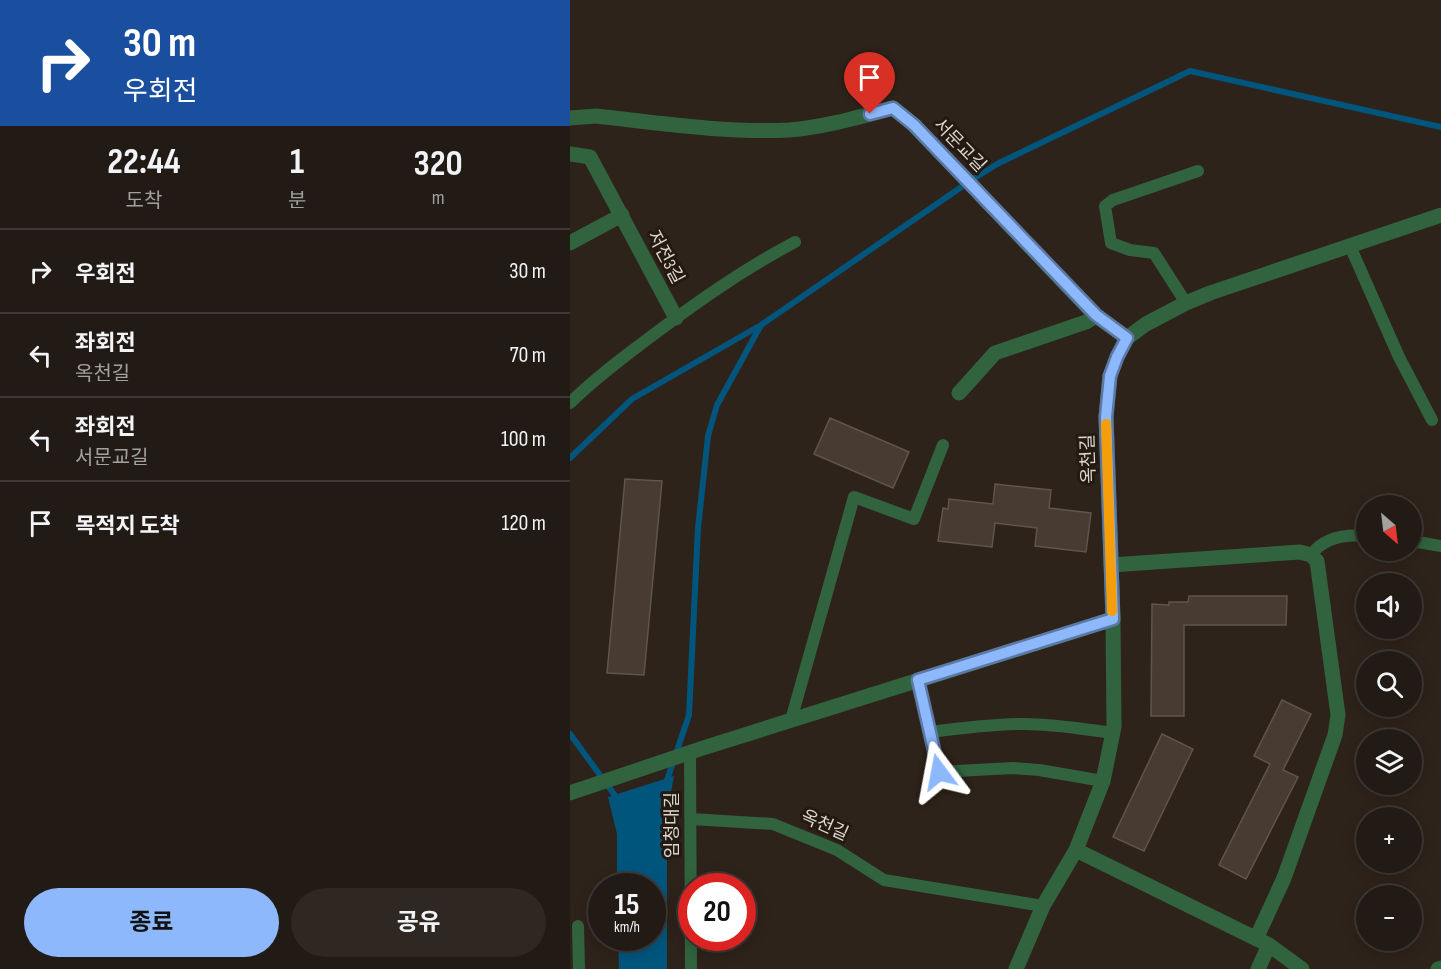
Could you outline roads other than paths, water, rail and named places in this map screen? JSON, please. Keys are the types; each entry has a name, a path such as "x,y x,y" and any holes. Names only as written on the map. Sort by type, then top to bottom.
{"street":[{"name":"서문교길","path":"570,118 596,116 753,130 790,130 825,125 893,108 914,125 1096,315 1127,338"},
{"name":"저전3길","path":"570,154 590,157 676,318"},
{"path":"570,243 621,215"},
{"name":"옥천길","path":"1016,969 1043,906 1076,850 1103,781 1113,733 1113,619 1106,417 1110,376 1127,338 1146,324 1186,303 1441,215"},
{"path":"959,393 995,354 1086,322 1096,315"},
{"path":"1111,565 1300,552 1311,555 1317,561 1338,715 1335,735 1262,942 1258,969"},
{"path":"575,792 696,750 1113,619"},
{"path":"1076,850 1262,942 1302,969"}],"lane":[{"path":"1186,303 1154,253 1111,243 1105,206 1113,201 1198,171"},
{"path":"570,403 589,384 676,318 758,262 795,243"},
{"path":"1350,246 1399,357 1432,420"},
{"path":"791,720 854,497 914,519 943,445"},
{"path":"1311,555 1319,544 1326,540 1356,535"},
{"path":"1422,543 1441,546"},
{"path":"918,680 939,772 1014,768 1103,781"},
{"path":"930,732 1023,724 1113,733"},
{"name":"임청대길","path":"691,969 691,819 696,750"},
{"name":"옥천길","path":"691,819 773,824 837,850 884,880 1043,906"},
{"path":"578,926 579,969"}],"water":[{"path":"674,776 667,814 667,969 619,969 618,951 666,951 666,873 617,873 617,834 608,797"}],"waterway":[{"path":"666,783 689,715 698,528 708,436 717,405 761,325 999,163 1190,71 1441,127"},
{"path":"570,458 632,399 761,325"},
{"path":"570,734 619,801"}]}
